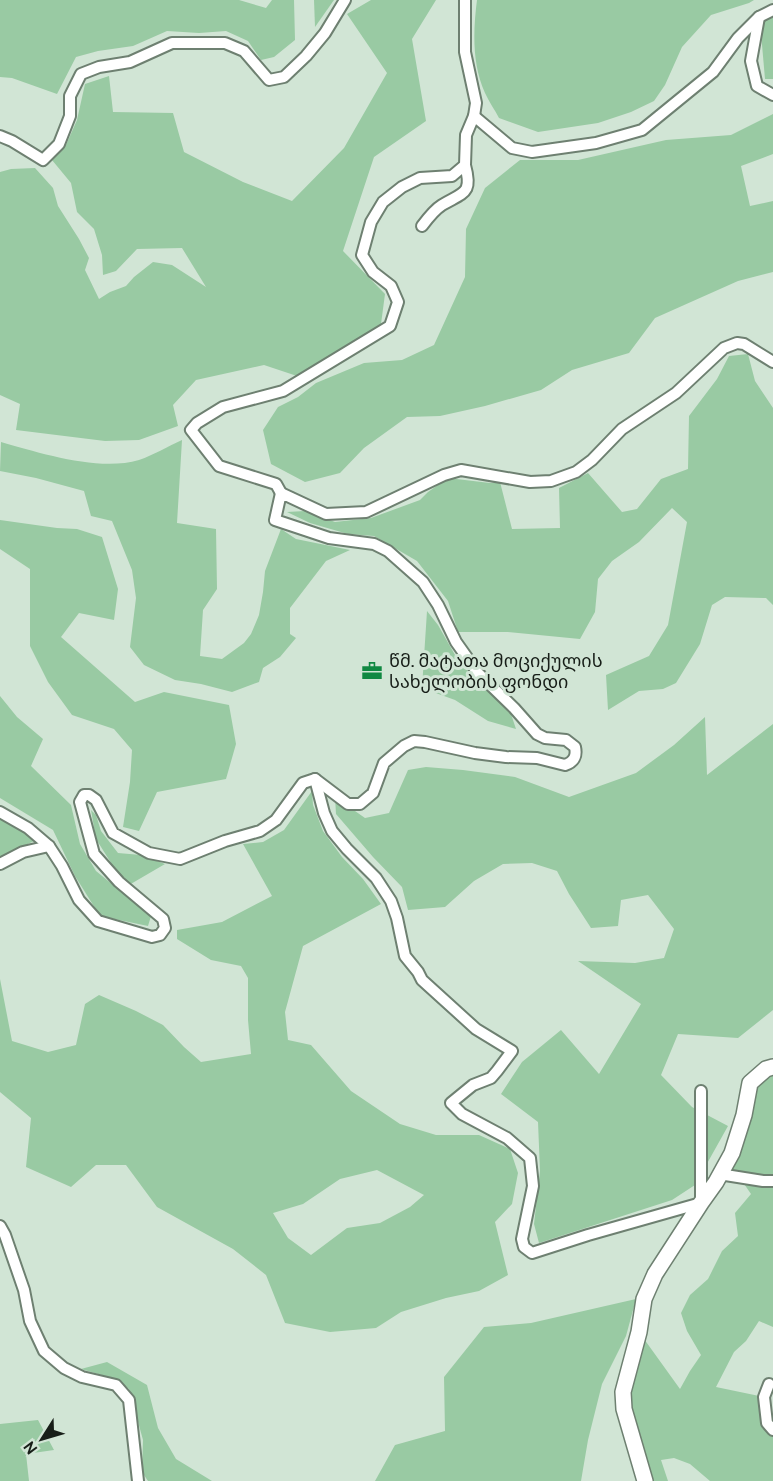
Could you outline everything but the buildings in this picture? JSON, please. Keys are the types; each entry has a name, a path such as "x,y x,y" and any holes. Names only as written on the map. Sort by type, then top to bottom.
{"street":[{"path":"0,136 43,160 59,144 70,116 70,96 81,74 99,67 130,62 172,44 225,43 244,51 268,80 284,77 306,56 345,0"},
{"path":"422,226 434,211 462,195 468,187 469,178 465,165 466,135 474,116 476,103 465,52 465,0"},
{"path":"474,116 512,148 532,152 596,143 642,130 713,72 738,38 759,16 773,10"},
{"path":"759,16 751,61 757,86 773,95"},
{"path":"465,165 452,176 420,178 402,187 382,202 372,222 362,255 373,272 391,286 398,302 390,326 283,391 223,407 197,423 191,430 219,466 276,484 281,494 326,514 366,512 444,475 461,470 530,482 551,481 576,472 592,460 622,429 676,393 724,348 737,343 744,344 773,362"},
{"path":"281,494 274,520 329,538 374,544 388,551 423,582 438,605 456,642 478,673 537,734 545,738 569,741 575,747 576,752 572,762 565,765 537,758 476,753 414,741 404,746 384,763 373,793 360,804 348,804 315,779"},
{"path":"0,812 28,828 49,846 62,866 78,900 98,921 152,937 160,935 165,928 164,919 119,882 94,854 80,802 84,795 89,795 96,800 113,833 149,853 180,859 225,841 260,831 276,820 303,783 315,779"},
{"path":"315,779 324,813 332,831 376,878 390,901 398,918 405,956 422,980 476,1029 512,1051 491,1078 473,1085 451,1103 462,1114 507,1138 530,1158 533,1186 522,1239 524,1247 532,1253 701,1203"},
{"path":"0,864 23,852 49,846"},
{"path":"645,1481 624,1409 623,1392 639,1332 644,1299 655,1274 716,1182 732,1153 744,1115 750,1083 766,1069 773,1067"},
{"path":"701,1203 702,1091"},
{"path":"719,1174 773,1181"},
{"path":"0,1226 24,1290 30,1321 44,1352 64,1368 82,1377 116,1385 129,1400 138,1481"},
{"path":"769,1384 764,1397 767,1423 773,1430"}],"green space":[{"path":"0,0 239,0 266,8 272,0 294,0 295,40 274,57 261,60 248,41 226,31 199,33 167,31 133,46 76,57 57,94 12,78 0,77"},
{"path":"314,0 334,0 315,27"},
{"path":"371,0 436,0 412,39 426,121 374,157 343,251 385,294 381,324 297,376 264,365 196,380 173,405 178,426 139,440 105,441 16,430 20,404 0,395 0,172 35,168 53,188 58,206 89,258 85,270 99,299 126,286 153,262 172,265 206,287 182,248 137,249 116,271 103,275 102,255 94,229 77,212 71,183 52,160 66,145 77,120 85,84 109,76 113,112 173,113 184,152 243,182 292,201 344,148 387,73 347,14"},
{"path":"477,0 754,0 711,15 682,47 665,85 654,101 631,112 598,123 538,132 499,118 485,93 476,59"},
{"path":"773,17 773,79 765,79 760,22"},
{"path":"773,114 773,154 741,166 750,206 773,201 773,272 738,281 655,318 629,353 572,370 541,390 440,416 407,417 364,448 340,473 305,482 271,464 263,430 278,407 298,397 316,383 364,363 402,360 434,345 465,277 466,229 485,188 520,160 578,160 666,140 731,135"},
{"path":"748,354 755,381 773,408 773,605 766,598 725,597 712,605 700,644 676,683 663,689 639,691 608,710 606,675 649,656 668,625 687,522 672,508 639,542 612,561 598,579 595,612 580,639 508,632 458,632 448,601 417,561 374,536 348,534 310,523 287,512 305,511 335,522 371,518 420,500 448,478 500,482 512,529 560,528 559,488 588,473 622,512 637,509 661,479 688,469 689,416 717,379 729,356"},
{"path":"182,440 177,523 216,529 217,589 203,610 200,656 222,659 244,643 251,634 259,615 265,571 281,529 296,539 350,550 326,561 290,608 290,634 296,638 280,657 263,668 259,682 232,692 175,680 144,665 130,647 136,598 132,570 112,521 91,516 84,491 0,471 1,442 70,460 106,464 139,460"},
{"path":"0,520 77,529 102,537 118,589 114,620 79,613 61,637 135,702 164,692 229,705 236,744 226,779 157,792 139,831 123,827 132,750 114,729 72,715 48,682 30,646 30,569 0,549"},
{"path":"427,611 438,625 459,662 511,714 516,729 488,721 455,700 422,688"},
{"path":"0,696 17,717 43,739 31,766 71,805 80,844 96,871 151,916 148,926 100,916 75,876 53,830 0,798"},
{"path":"705,717 707,775 773,724 773,1010 738,1038 678,1034 661,1075 692,1107 728,1126 695,1185 672,1200 539,1243 534,1224 540,1171 538,1122 501,1094 522,1062 561,1030 599,1074 641,1004 578,961 635,963 664,958 674,929 648,895 621,900 618,926 591,928 557,871 532,863 503,864 474,881 445,907 408,910 402,887 336,814 335,797 365,818 389,813 408,770 426,767 515,777 569,797 636,773 674,745"},
{"path":"312,791 313,805 323,831 381,904 303,946 285,1012 288,1040 311,1045 351,1091 400,1124 436,1135 479,1135 510,1149 518,1173 512,1204 495,1222 508,1275 479,1291 446,1298 401,1312 376,1328 330,1332 285,1323 266,1275 233,1249 157,1207 126,1165 96,1165 71,1187 26,1167 31,1118 0,1092 0,979 12,1041 48,1052 76,1045 85,1004 99,995 163,1025 201,1062 251,1054 248,978 241,966 211,960 177,939 177,930 222,922 272,896 243,844 263,842 284,830","holes":["377,1170 424,1195 410,1207 380,1223 347,1228 311,1255 288,1238 273,1213 303,1204 340,1179"]},
{"path":"91,810 96,815 101,831 118,853 141,855 165,864 129,885 113,866 96,839"},
{"path":"0,814 37,839 0,857"},
{"path":"773,1071 773,1327 759,1321 746,1341 734,1352 716,1387 764,1397 773,1430 773,1481 710,1481 690,1464 674,1458 661,1460 668,1481 645,1481 623,1392 639,1332 680,1389 701,1355 687,1331 681,1313 690,1295 708,1279 722,1251 738,1236 735,1213 751,1194 740,1178 719,1174 758,1082"},
{"path":"636,1299 626,1336 602,1384 588,1440 581,1481 375,1481 395,1445 445,1431 444,1377 484,1327 531,1323"},
{"path":"107,1362 147,1385 158,1428 176,1459 212,1481 148,1481 142,1472 143,1440 129,1389 112,1378 81,1369"},
{"path":"38,1420 54,1450 26,1454 29,1481 0,1481 0,1424"}],"place":[{"name":"წმ. მატათა მოციქულის სახელობის ფონდი","path":"372,671"}]}
